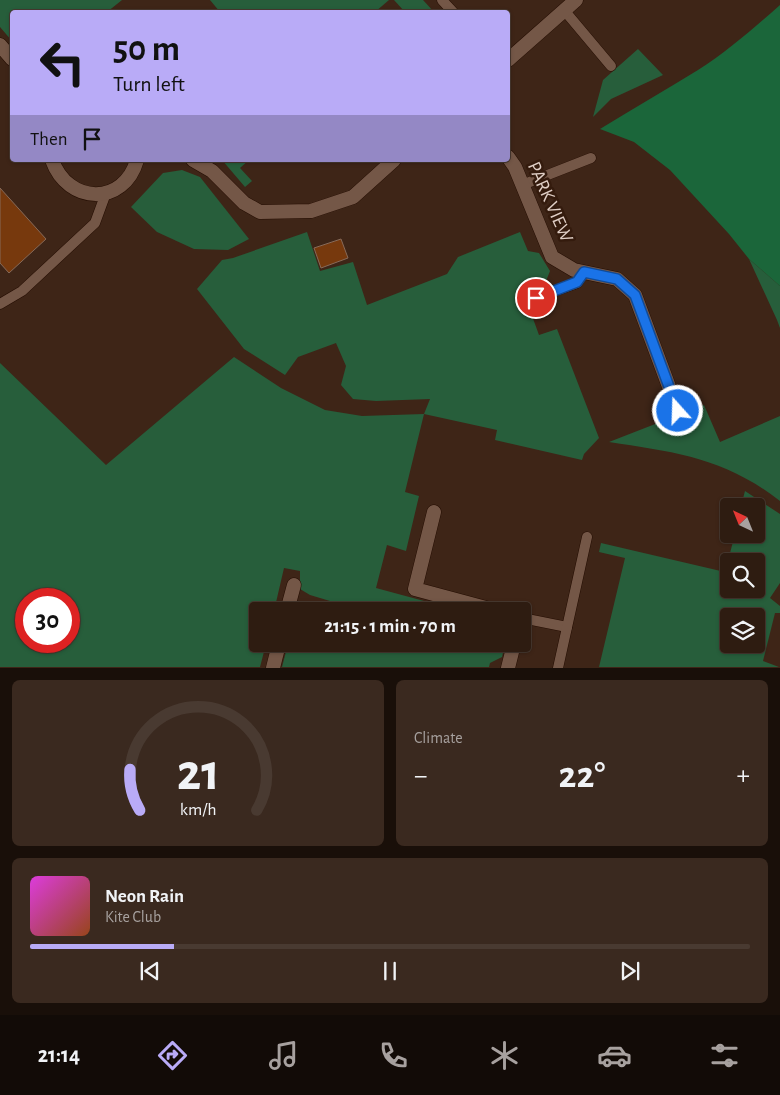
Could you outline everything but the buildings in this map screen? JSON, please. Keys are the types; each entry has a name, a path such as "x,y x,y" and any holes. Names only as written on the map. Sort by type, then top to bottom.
{"street":[{"path":"510,58 576,0"},
{"path":"0,45 10,56"},
{"name":"PARK VIEW","path":"510,160 515,167 552,256 574,270 617,279 635,295 678,411"},
{"path":"53,162 56,171 65,183 77,191 91,194 106,193 118,188 128,179 136,162"},
{"path":"196,162 212,171 244,203 260,212 312,211 352,197 392,162"},
{"path":"434,512 415,590 462,602"},
{"path":"289,602 294,585"},
{"path":"273,668 277,652"},
{"path":"508,668 512,652"}],"lane":[{"path":"442,0 451,10"},
{"path":"564,10 611,66"},
{"path":"522,185 591,158"},
{"path":"0,304 22,291 95,223 106,193"},
{"path":"536,298 577,282 584,272"},
{"path":"558,668 587,537"},
{"path":"531,620 567,627"}],"green space":[{"path":"0,0 122,0 110,10 10,10 10,39 0,27"},
{"path":"210,0 389,0 377,10 218,10"},
{"path":"394,0 423,0 432,10 403,10"},
{"path":"780,5 780,286 749,259 729,234 670,170 634,142 600,129 709,63"},
{"path":"638,49 663,75 611,99 593,117 603,80"},
{"path":"224,162 247,162 240,168 252,181 245,187"},
{"path":"182,170 200,177 249,239 228,250 194,249 157,232 131,207 163,173"},
{"path":"307,232 320,271 353,262 367,305 447,274 458,257 520,232 528,251 539,253 550,271 546,281 523,291 539,335 557,329 599,438 584,454 582,460 495,440 497,430 424,414 430,399 376,401 353,399 341,385 346,366 336,343 298,357 285,375 244,349 197,289 222,260 233,258"},
{"path":"749,259 780,286 780,328 777,320"},
{"path":"234,357 281,388 325,410 362,416 424,414 405,492 419,496 406,551 387,545 376,588 428,602 330,602 310,595 300,589 300,571 284,568 276,602 249,602 249,652 264,652 260,667 0,667 0,363 106,465"},
{"path":"704,405 720,442 780,416 780,501 739,475 699,459 656,449 609,442"},
{"path":"745,491 756,498 743,498"},
{"path":"765,504 780,514 780,583 770,598 780,606 780,613 775,613 765,653 763,661 779,667 599,667 625,558 599,552 601,543 720,571 720,598 765,598 765,553 730,553 733,543 765,543"},
{"path":"286,652 503,652 502,657 490,663 489,667 282,667"}],"route":[{"path":"536,298 577,282 584,272 617,279 635,295 678,411"}]}
